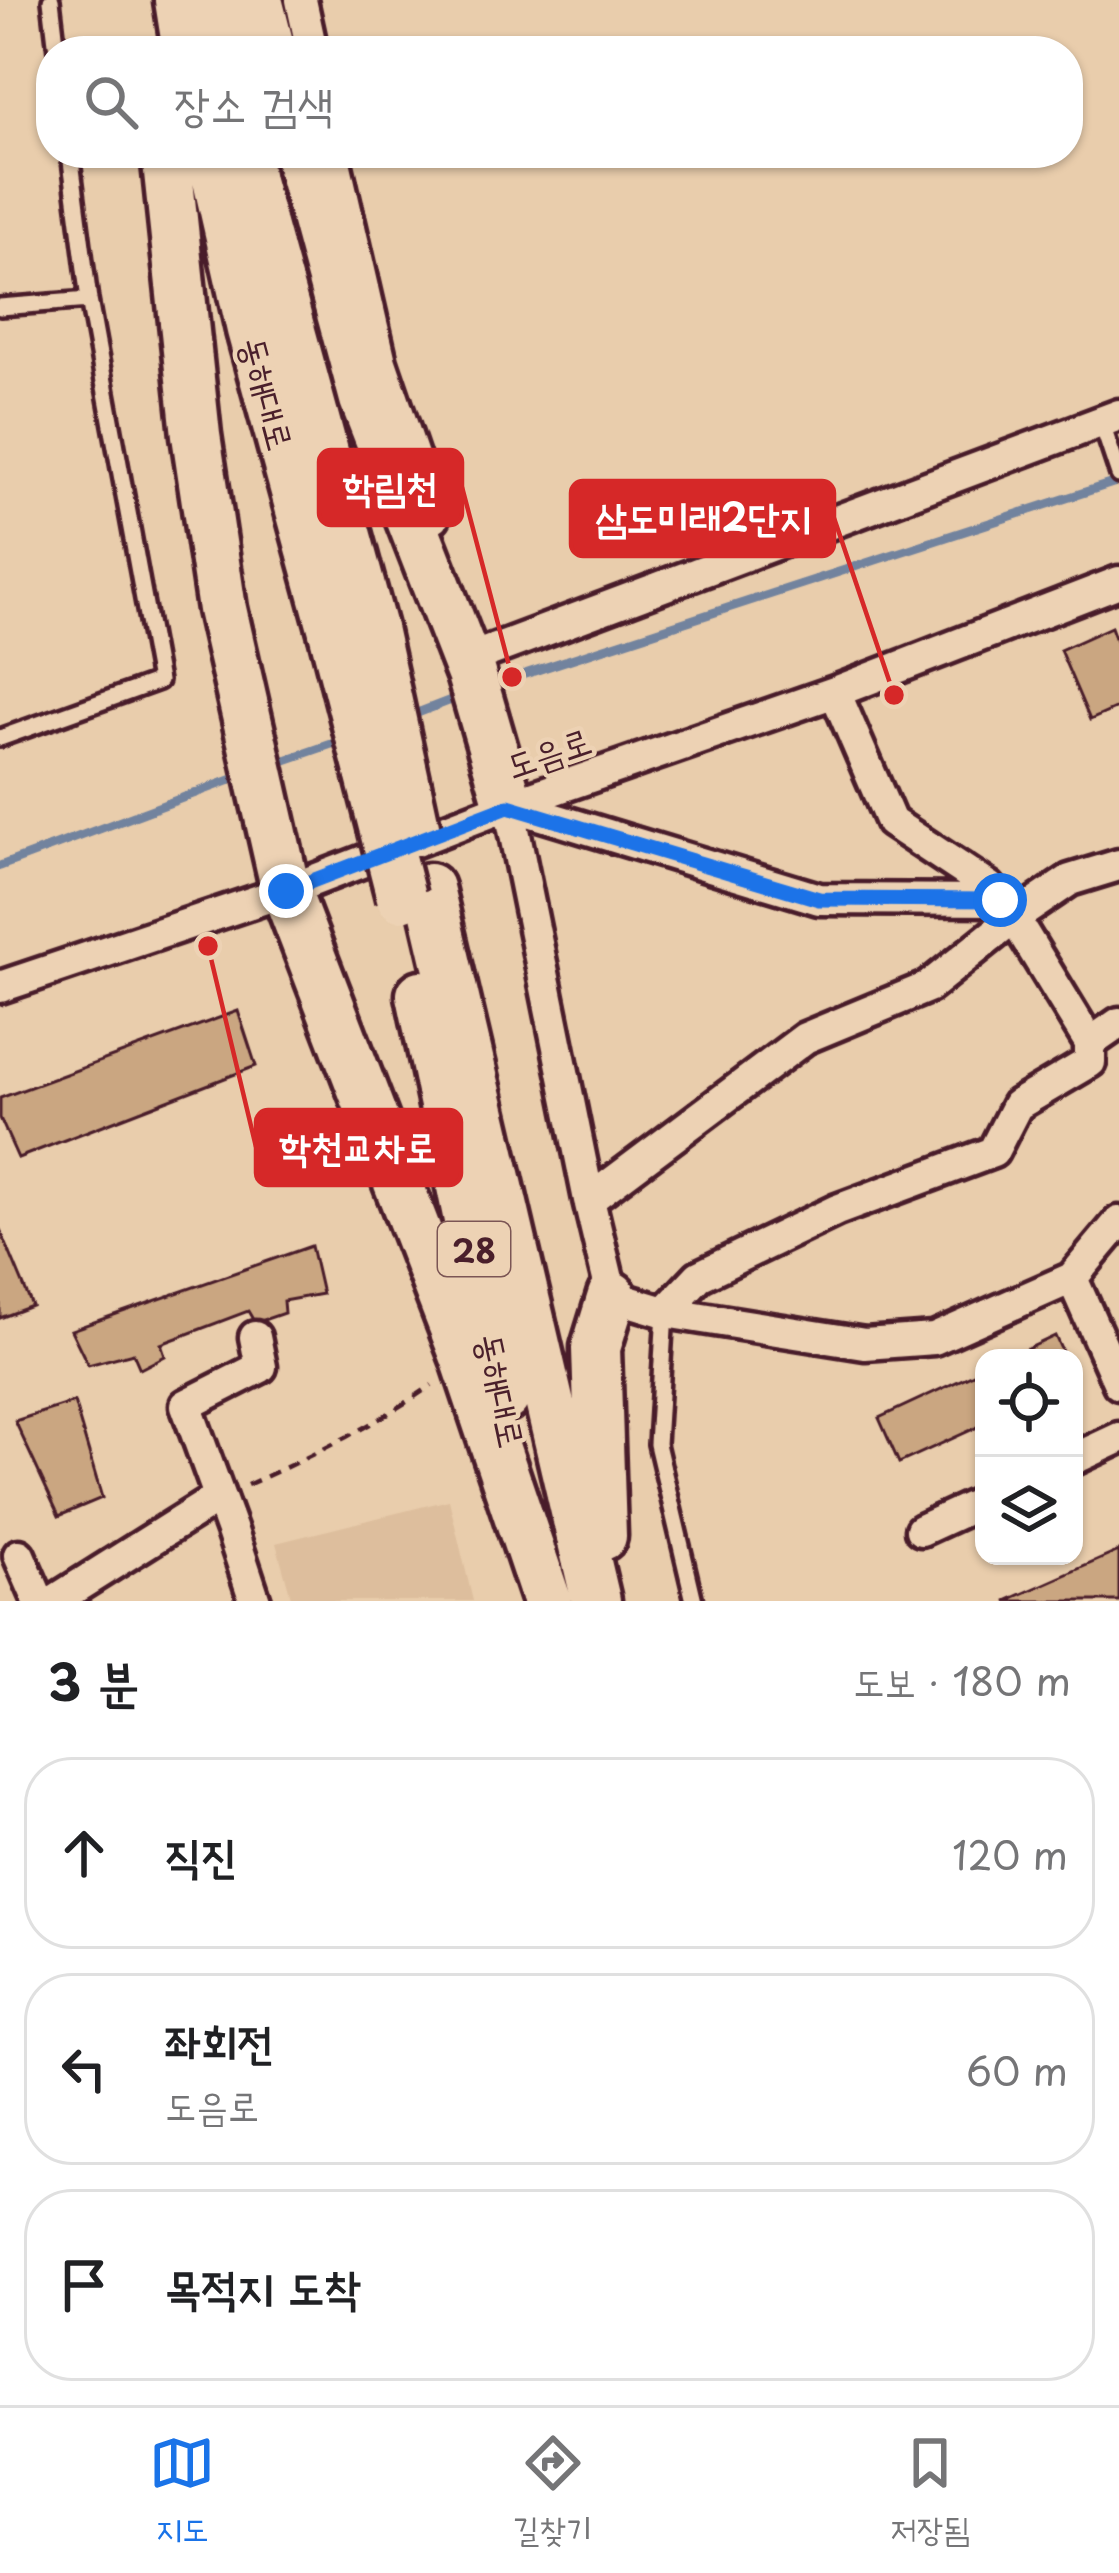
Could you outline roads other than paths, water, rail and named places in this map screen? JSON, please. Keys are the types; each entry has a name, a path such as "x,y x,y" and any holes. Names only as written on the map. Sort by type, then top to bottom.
{"main road":[{"path":"146,0 151,36"},
{"path":"179,0 185,36"},
{"path":"217,0 223,36"},
{"path":"258,0 267,36"},
{"path":"168,168 196,436 222,609 286,891 465,1357 546,1599"},
{"name":"동해대로","path":"214,168 251,330 352,629"},
{"path":"248,168 352,629"},
{"path":"302,168 364,399 468,667 508,806"},
{"name":"28","path":"352,629 415,892"},
{"path":"415,892 600,1601"},
{"name":"동해대로","path":"415,892 546,1599"},
{"path":"600,1601 596,1348 613,1296"}],"street":[{"path":"301,0 309,36"},
{"path":"336,168 381,362 447,555 468,667 1110,418"},
{"name":"도음로","path":"0,987 286,891 508,806 835,692 1119,582"},
{"path":"665,1312 699,1276 837,1210 993,1153 1017,1105 1090,1062 1090,1042 989,887 891,822 835,692"},
{"path":"1007,909 819,899 508,806 613,1296 665,1312 865,1344 934,1339 1072,1278 1119,1222"},
{"path":"589,1200 805,1038 928,987 1007,909 1070,880 1119,865"},
{"path":"1090,1042 1119,1024"},
{"path":"1072,1278 1119,1384"},
{"path":"255,1336 261,1367 186,1405 255,1601"},
{"path":"1078,1457 1119,1438"},
{"path":"54,1601 220,1497"},
{"path":"921,1530 975,1505"},
{"path":"19,1555 39,1601"}],"lane":[{"path":"51,0 55,36"},
{"path":"0,738 159,681 88,300 72,168"},
{"path":"0,307 88,300"},
{"path":"1110,418 1111,452 1119,475"},
{"path":"665,1312 657,1444 694,1601"}],"waterway":[{"path":"491,685 1119,481"},
{"path":"407,717 464,695"},
{"path":"271,765 346,739"},
{"path":"0,866 244,775"}],"place":[{"name":"학림천","path":"512,677"},
{"name":"삼도미래2단지","path":"894,695"},
{"name":"학천교차로","path":"208,946"}]}
